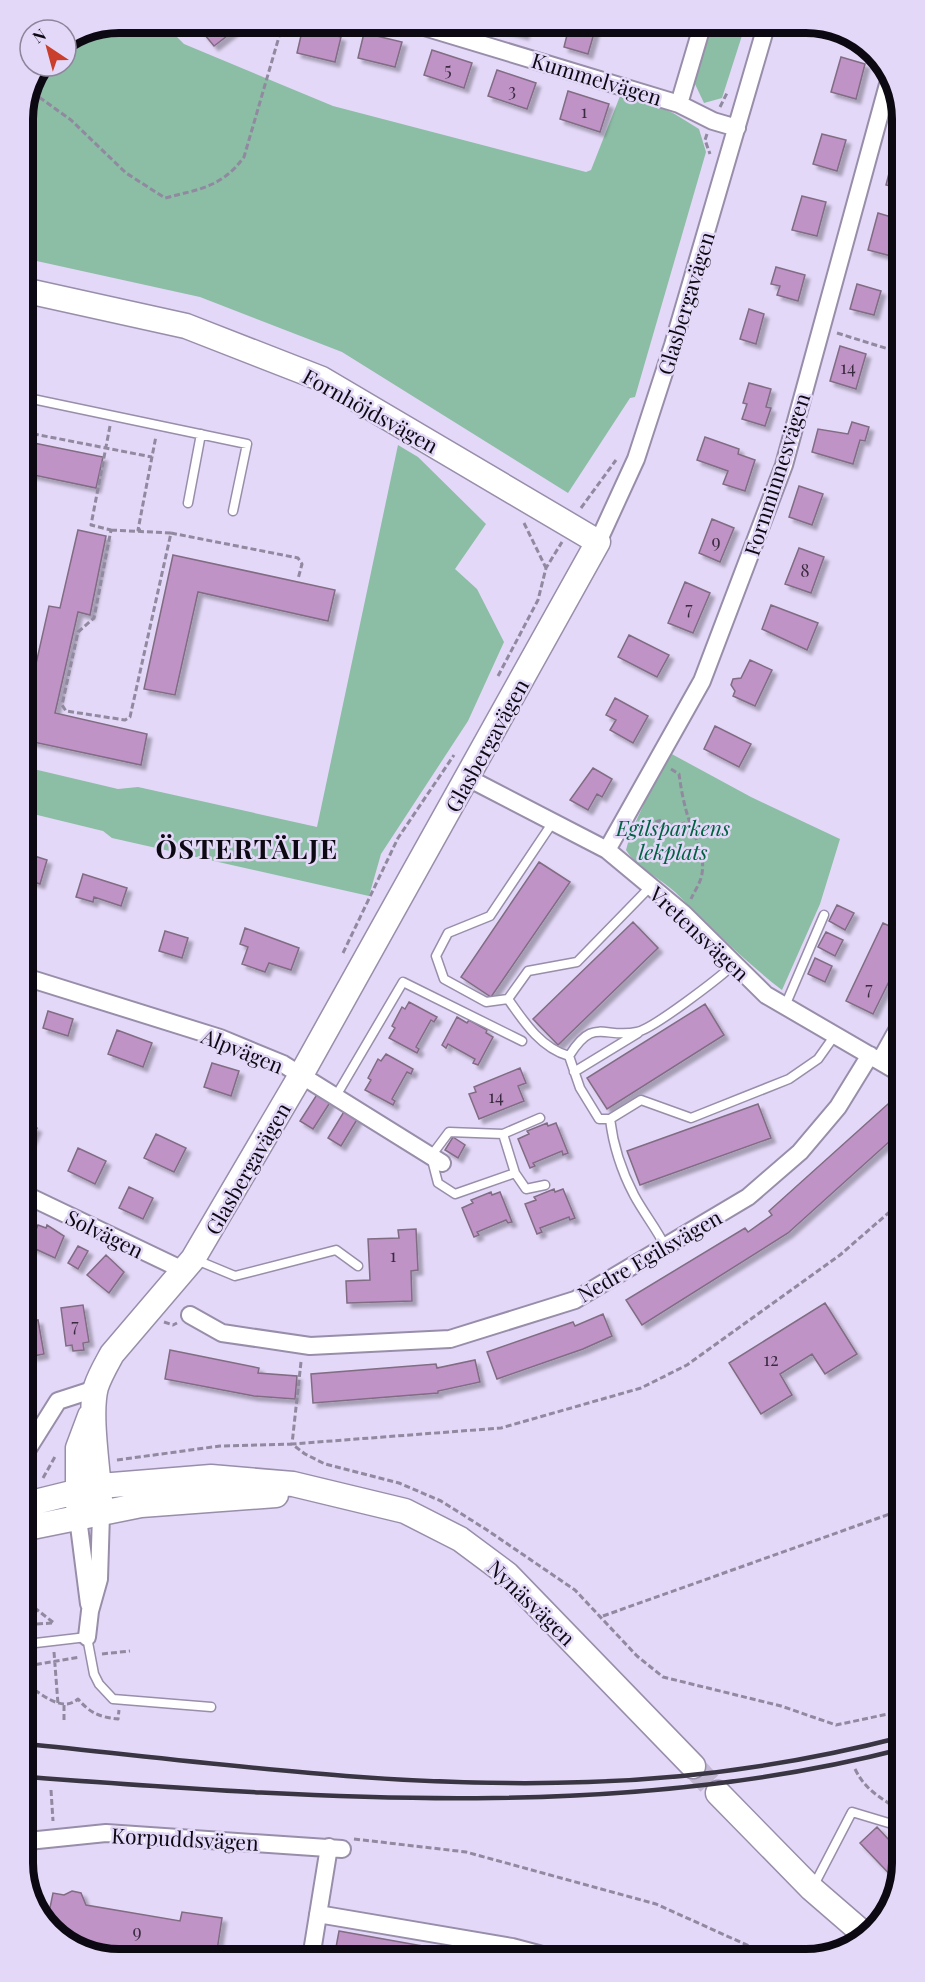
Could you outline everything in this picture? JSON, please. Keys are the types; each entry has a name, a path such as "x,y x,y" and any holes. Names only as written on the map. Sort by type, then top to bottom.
{"street":[{"name":"Kummelvägen","path":"444,33 679,104 713,121 737,128"},
{"name":"Kummelvägen","path":"679,104 700,33"},
{"name":"Glasbergavägen","path":"94,1400 112,1354 189,1265 301,1075 598,542 636,459 673,345 764,33"},
{"name":"Fornminnesvägen","path":"608,850 702,681 784,465 886,90"},
{"name":"Fornhöjdsvägen","path":"33,292 186,326 322,379 598,542"},
{"name":"Vretensvägen","path":"468,778 608,850 684,914 733,965 766,995 892,1068"},
{"name":"Alpvägen","path":"33,980 220,1038 283,1064 437,1160"},
{"name":"Nedre Egilsvägen","path":"190,1315 222,1333 303,1345 450,1339 576,1300 748,1197 800,1152 838,1107 892,1036"},
{"name":"Solvägen","path":"33,1198 189,1265"},
{"path":"33,1442 58,1401 94,1400 89,1489 90,1611 87,1637"},
{"name":"Nynäsvägen","path":"33,1494 211,1477 293,1484 405,1511 436,1525 507,1574 693,1766"},
{"name":"Nynäsvägen","path":"33,1527 141,1505 205,1498 335,1494"},
{"path":"90,1516 99,1579 90,1611"},
{"path":"718,1792 812,1889 859,1930"},
{"name":"Korpuddsvägen","path":"33,1841 106,1833 335,1848"},
{"path":"313,1949 318,1914 335,1848"},
{"path":"318,1914 519,1949"}],"lane":[{"path":"33,399 247,444 232,511"},
{"path":"188,503 201,434"},
{"path":"553,822 489,916 448,933 436,956 444,979 486,1002 508,999 528,971 577,962 651,886"},
{"path":"785,1006 824,915"},
{"path":"574,1072 715,982 733,965"},
{"path":"336,1096 403,981 522,1041"},
{"path":"508,999 524,1022 553,1052 569,1056"},
{"path":"569,1056 578,1042 594,1031 639,1032"},
{"path":"569,1056 580,1088 599,1119 610,1119 641,1100 691,1118 789,1079 818,1059 835,1035"},
{"path":"515,1173 455,1194 438,1183 437,1160 449,1132 503,1134 540,1118"},
{"path":"610,1119 613,1138 634,1195 654,1223 665,1246"},
{"path":"503,1134 515,1173 526,1188 545,1185"},
{"path":"189,1265 235,1276 336,1250 358,1266"},
{"path":"33,1644 87,1637 91,1667 99,1684 113,1699 211,1707"},
{"path":"812,1889 852,1812 892,1824"}],"path":[{"path":"37,95 71,120 126,173 165,198 214,185 232,174 244,157 280,33"},
{"path":"711,157 705,140 732,84"},
{"path":"821,328 892,350"},
{"path":"112,416 91,525 111,530 171,533"},
{"path":"158,425 138,530 171,533 298,558 302,564 298,579"},
{"path":"33,434 152,457"},
{"path":"494,682 538,600 546,568 584,503 617,459"},
{"path":"522,518 546,568"},
{"path":"111,530 94,618 78,632 62,705 66,711 125,720 130,717 171,533"},
{"path":"341,958 398,838 456,752"},
{"path":"657,761 679,774 689,821 698,838 702,876 684,914"},
{"path":"622,825 630,830 662,820 676,827 689,821"},
{"path":"303,1345 292,1444 501,1428 641,1388 687,1365 840,1256 892,1210"},
{"path":"159,1320 166,1312"},
{"path":"33,1494 55,1461 58,1449"},
{"path":"115,1452 117,1460"},
{"path":"603,1616 892,1514"},
{"path":"33,1607 54,1623"},
{"path":"37,1624 54,1623"},
{"path":"54,1623 58,1704"},
{"path":"33,1689 58,1704 73,1703 78,1699 93,1714 118,1719 121,1700"},
{"path":"63,1720 64,1704"},
{"path":"836,1725 892,1714"},
{"path":"855,1769 861,1782 892,1807"},
{"path":"51,1790 55,1838"},
{"path":"335,1848 343,1838 466,1852 657,1904 756,1949"}],"green space":[{"path":"119,33 173,33 184,44 333,106 586,172 591,170 622,91 673,113 699,129 706,152 635,397 630,398 568,493 342,352 200,297 33,260 33,113 44,78 78,78 78,44 86,40"},
{"path":"701,33 743,33 722,98 704,103 695,84"},
{"path":"398,445 418,457 486,524 455,569 477,589 504,642 468,721 381,854 369,896 112,838 103,831 33,814 33,769 118,789 138,787 317,827"},
{"name":"Egilsparkens lekplats","path":"668,752 751,797 840,839 820,904 782,990 740,955 675,892 636,862 626,850 631,832"}],"building":[{"path":"203,33 231,33 214,46"},
{"path":"302,33 326,33 341,37 335,62 297,53"},
{"path":"364,33 402,42 395,67 358,58"},
{"path":"568,33 594,33 588,54 564,47"},
{"path":"432,50 472,63 464,88 424,75"},
{"path":"841,57 865,64 856,99 831,92"},
{"path":"497,70 536,83 527,109 488,96"},
{"path":"568,91 609,104 600,132 560,119"},
{"path":"822,134 846,140 837,171 813,164"},
{"path":"892,162 892,186 886,185"},
{"path":"802,196 826,202 817,236 792,230"},
{"path":"878,213 892,217 891,256 868,250"},
{"path":"776,267 805,275 798,301 777,295 780,286 771,284"},
{"path":"857,284 881,291 874,315 850,309"},
{"path":"749,309 764,314 756,344 740,339"},
{"path":"840,346 866,354 856,389 830,381"},
{"path":"749,383 771,389 766,407 771,408 765,426 742,419 747,404 743,403"},
{"path":"852,422 869,427 865,441 860,440 853,464 812,452 818,429 848,434"},
{"path":"705,437 739,449 738,454 755,460 745,491 723,484 728,471 697,460"},
{"path":"33,443 103,457 96,488 33,475"},
{"path":"799,486 823,494 812,525 789,517"},
{"path":"712,519 734,528 720,562 699,553"},
{"path":"78,530 106,536 90,615 78,612 55,713 147,734 141,765 33,742 33,677 49,606 60,608"},
{"path":"799,548 824,557 811,593 785,584"},
{"path":"173,555 335,590 328,621 198,592 175,695 144,689"},
{"path":"685,582 710,593 693,633 668,623"},
{"path":"771,605 818,623 807,650 762,629"},
{"path":"629,635 669,655 657,677 618,657"},
{"path":"750,660 772,670 755,706 733,696 735,691 731,685 733,679 741,678"},
{"path":"615,698 648,716 633,743 610,730 616,720 606,715"},
{"path":"715,726 751,744 739,767 704,749"},
{"path":"593,768 612,779 602,797 597,794 588,810 570,800"},
{"path":"33,856 47,860 40,884 33,882"},
{"path":"539,862 570,882 491,997 461,977"},
{"path":"83,874 127,888 121,906 94,897 93,902 76,897"},
{"path":"837,905 854,913 845,930 829,921"},
{"path":"633,922 658,948 558,1045 533,1019"},
{"path":"883,923 892,927 892,975 873,1014 846,1001"},
{"path":"245,928 299,948 291,970 269,963 265,972 242,964 248,947 240,944"},
{"path":"165,931 188,938 182,958 159,951"},
{"path":"826,932 843,940 835,956 818,947"},
{"path":"815,958 832,966 825,982 808,974"},
{"path":"409,1002 437,1017 434,1022 431,1020 416,1047 419,1049 417,1053 389,1038 395,1028 392,1026 402,1007 405,1009"},
{"path":"705,1004 724,1035 607,1109 587,1078"},
{"path":"48,1011 73,1019 68,1036 43,1028"},
{"path":"457,1017 467,1023 469,1020 487,1030 486,1033 493,1037 478,1065 473,1063 475,1059 448,1044 446,1048 442,1045"},
{"path":"117,1030 152,1043 143,1067 108,1054"},
{"path":"386,1054 413,1069 411,1074 407,1072 392,1099 395,1101 393,1105 365,1090 371,1080 368,1078 378,1059 381,1061"},
{"path":"212,1063 239,1071 231,1096 204,1087"},
{"path":"520,1068 526,1083 518,1086 524,1101 479,1119 469,1094 476,1092 474,1087"},
{"path":"318,1093 331,1101 313,1129 300,1121"},
{"path":"758,1104 771,1138 640,1185 627,1151"},
{"path":"888,1104 892,1108 892,1139 788,1233 642,1325 626,1300 745,1228 748,1232 772,1215 769,1211"},
{"path":"345,1110 358,1118 341,1146 328,1138"},
{"path":"547,1123 548,1126 556,1123 568,1153 563,1155 562,1151 533,1163 535,1166 530,1168 518,1139 529,1134 527,1131"},
{"path":"156,1134 186,1148 174,1172 144,1158"},
{"path":"453,1137 465,1145 458,1158 445,1150"},
{"path":"78,1148 106,1161 95,1184 68,1171"},
{"path":"129,1187 153,1198 143,1219 119,1208"},
{"path":"554,1189 555,1192 563,1189 575,1218 570,1220 569,1217 540,1228 542,1232 537,1234 525,1204 536,1200 534,1197"},
{"path":"491,1192 492,1195 500,1192 512,1222 508,1223 506,1220 477,1232 479,1235 474,1237 462,1208 473,1203 471,1200"},
{"path":"38,1225 46,1228 47,1225 64,1236 55,1258 33,1248 33,1237"},
{"path":"416,1229 418,1270 411,1271 412,1301 347,1303 346,1281 370,1280 368,1239 399,1238 398,1230"},
{"path":"78,1246 88,1251 78,1269 68,1263"},
{"path":"106,1255 124,1272 109,1293 87,1275"},
{"path":"825,1303 857,1354 825,1374 812,1354 780,1374 792,1395 761,1414 729,1363"},
{"path":"83,1305 89,1342 83,1343 84,1350 73,1351 72,1345 66,1346 61,1308"},
{"path":"603,1314 612,1336 583,1349 497,1379 487,1352 573,1322 575,1326"},
{"path":"38,1320 44,1354 33,1356 33,1334 35,1334 33,1321"},
{"path":"170,1350 259,1368 258,1373 297,1376 295,1399 254,1396 165,1379"},
{"path":"475,1360 480,1382 438,1391 438,1393 313,1403 311,1374 436,1364 437,1368"},
{"path":"877,1827 892,1843 891,1875 860,1843"},
{"path":"72,1891 81,1893 86,1905 180,1921 182,1912 222,1918 217,1949 113,1949 97,1946 67,1931 49,1912 53,1893 64,1895"},
{"path":"339,1931 441,1949 336,1949"}],"tunnel":[{"path":"693,1766 718,1793"}],"railway":[{"path":"33,1745 307,1773 447,1782 518,1783 627,1780 707,1773 825,1755 892,1739"},
{"path":"33,1777 356,1797 467,1798 577,1795 686,1787 795,1772 892,1751"}],"district":[{"name":"ÖSTERTÄLJE","path":"247,848"}]}
